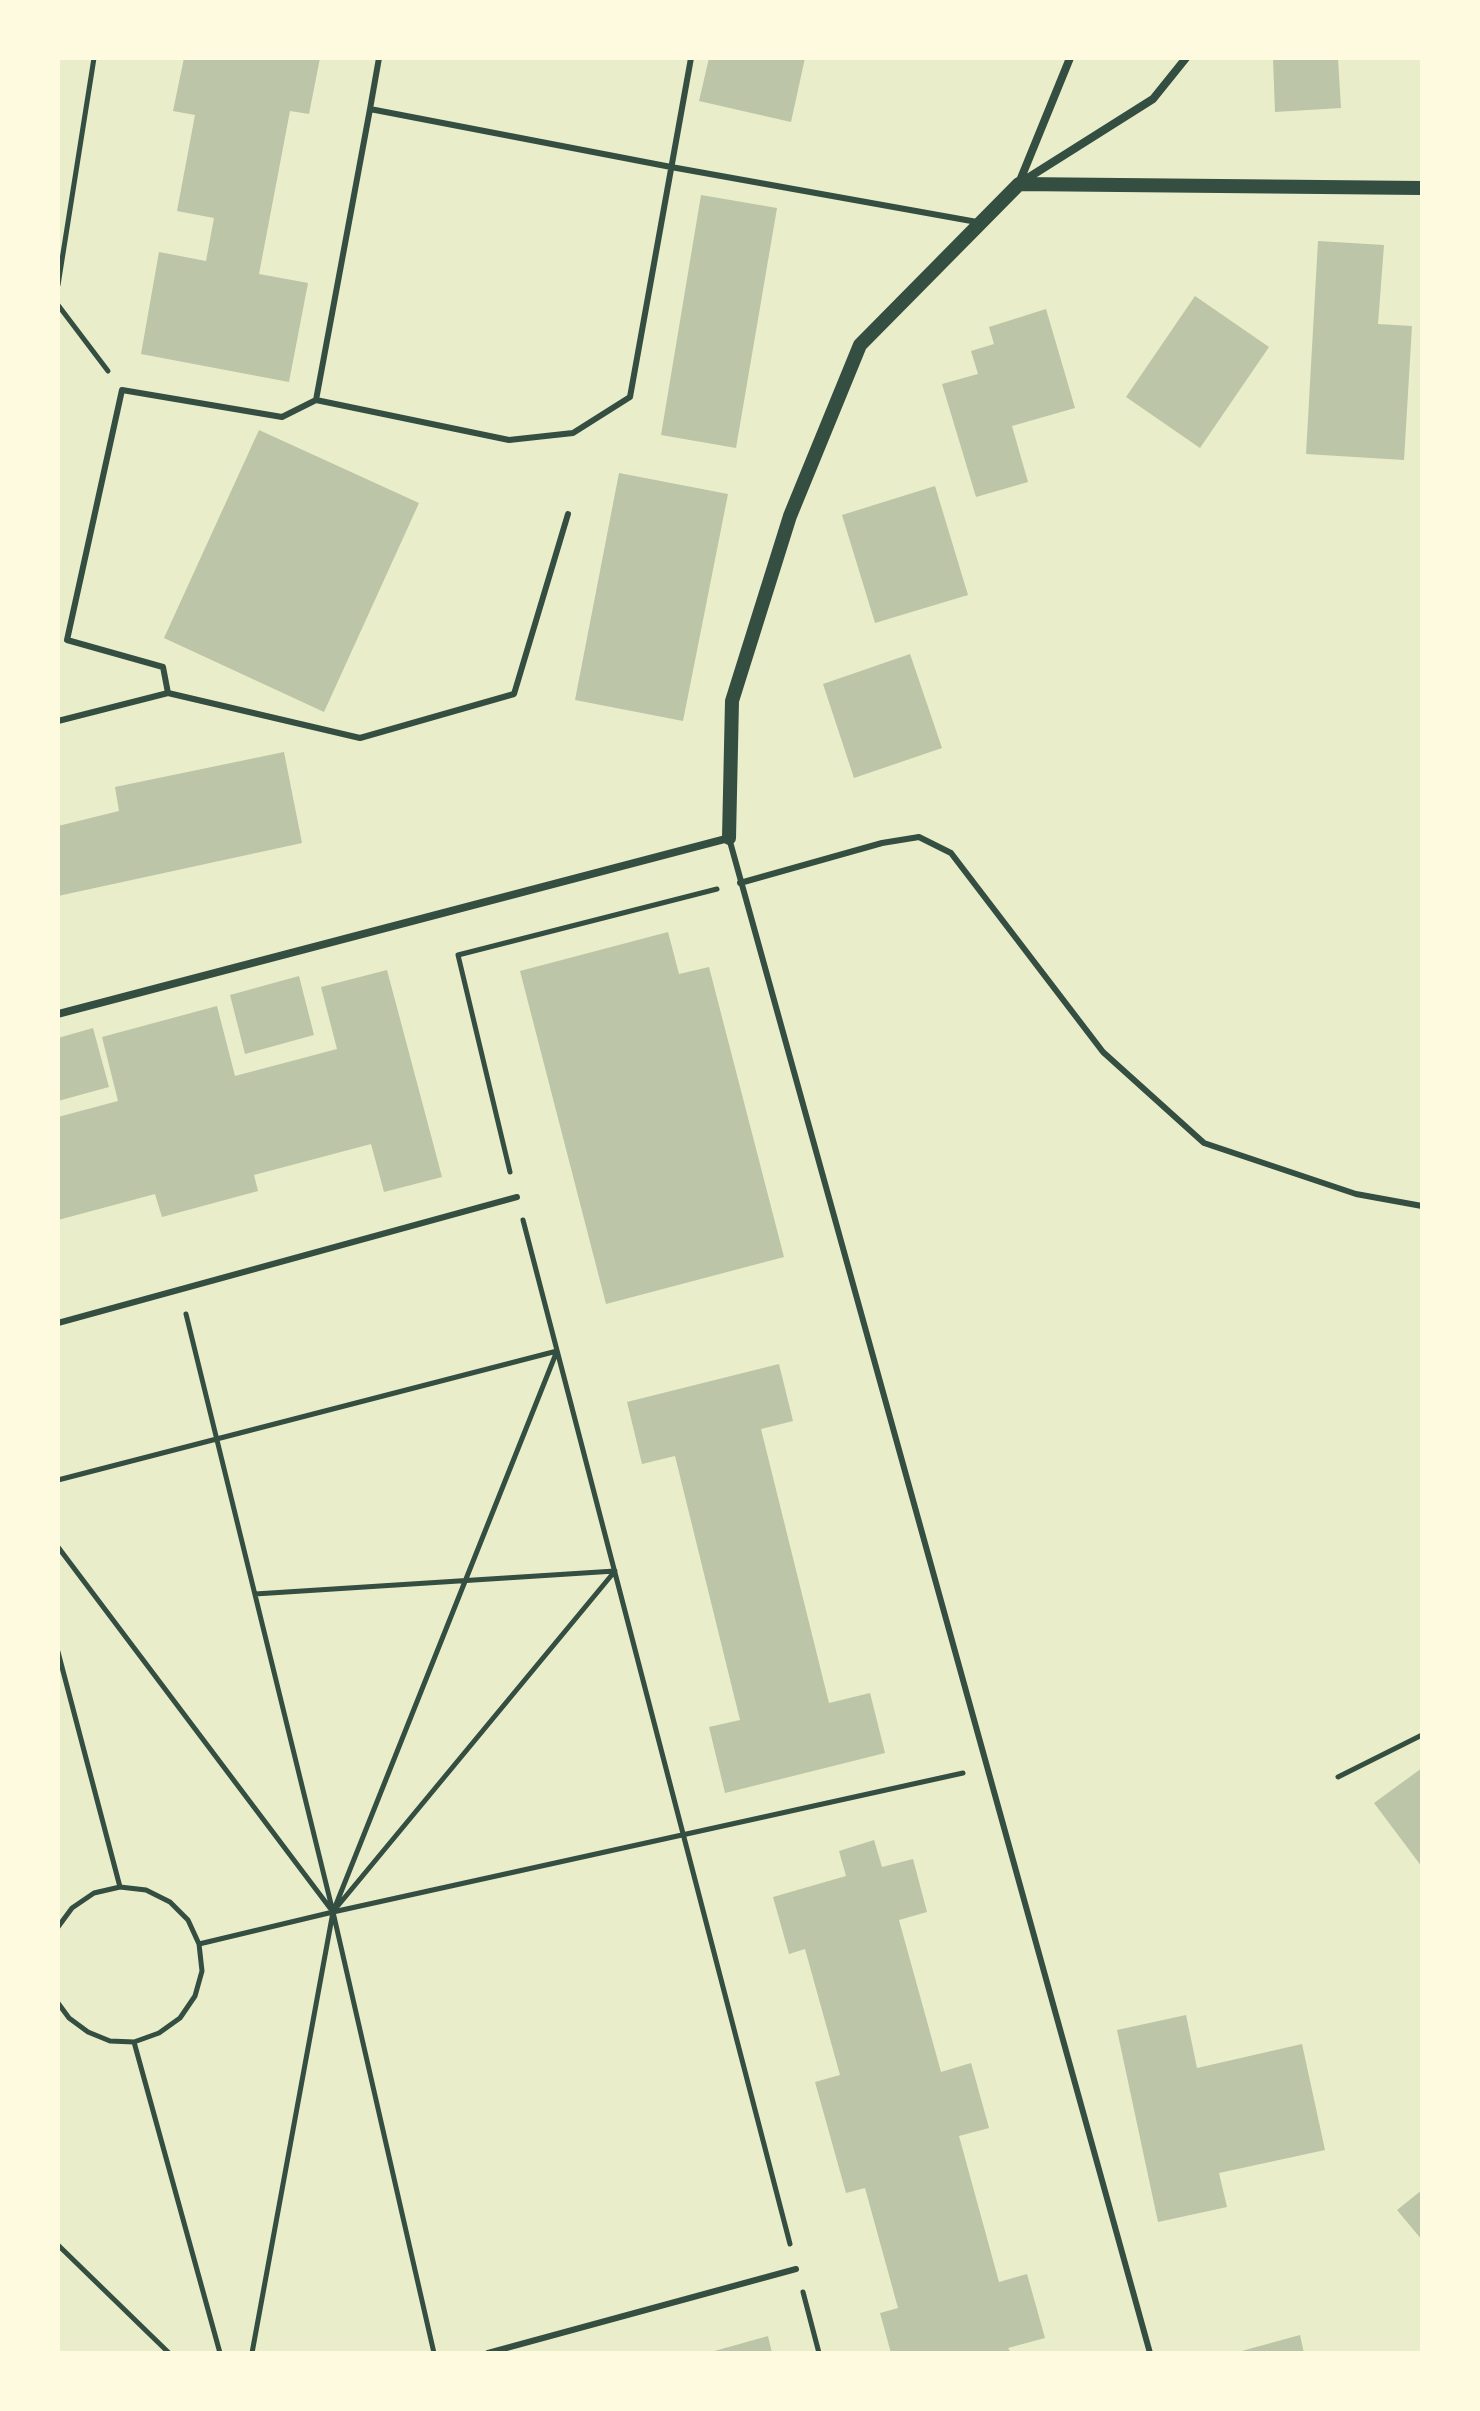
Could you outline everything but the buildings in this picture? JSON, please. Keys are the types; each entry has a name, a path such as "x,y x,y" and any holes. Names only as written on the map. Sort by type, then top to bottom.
{"street":[{"path":"1019,184 1070,58"},
{"path":"58,1014 729,838 732,701 796,502 860,345 1019,184 1153,99 1186,58"},
{"path":"1019,184 1422,188"}],"lane":[{"path":"316,400 379,58"},
{"path":"168,693 163,667 67,640 122,390 282,417 316,400 509,440 573,433 630,397 691,58"},
{"path":"370,109 981,222"},
{"path":"58,721 168,693 360,738 514,694 568,514"},
{"path":"740,883 882,843 919,837 951,853 1103,1052 1204,1143 1356,1194 1422,1206"},
{"path":"729,838 1150,2353"},
{"path":"58,1323 517,1197"},
{"path":"488,2353 796,2269"}],"path":[{"path":"58,285 94,58"},
{"path":"58,305 122,390"},
{"path":"740,883 458,955 517,1197 819,2353"},
{"path":"181,1290 333,1912 434,2353"},
{"path":"58,1480 557,1351"},
{"path":"252,2353 333,1912 557,1351"},
{"path":"58,1547 333,1912"},
{"path":"255,1594 615,1571"},
{"path":"333,1912 615,1571"},
{"path":"58,1652 120,1887"},
{"path":"1338,1777 1422,1735"},
{"path":"199,1944 987,1768"},
{"path":"58,1927 72,1908 94,1893 120,1887 146,1890 170,1902 188,1920 199,1944 202,1971 195,1996 180,2018 159,2033 134,2042 110,2041 88,2032 69,2018 58,2003"},
{"path":"134,2042 220,2353"},
{"path":"58,2245 169,2353"}]}
